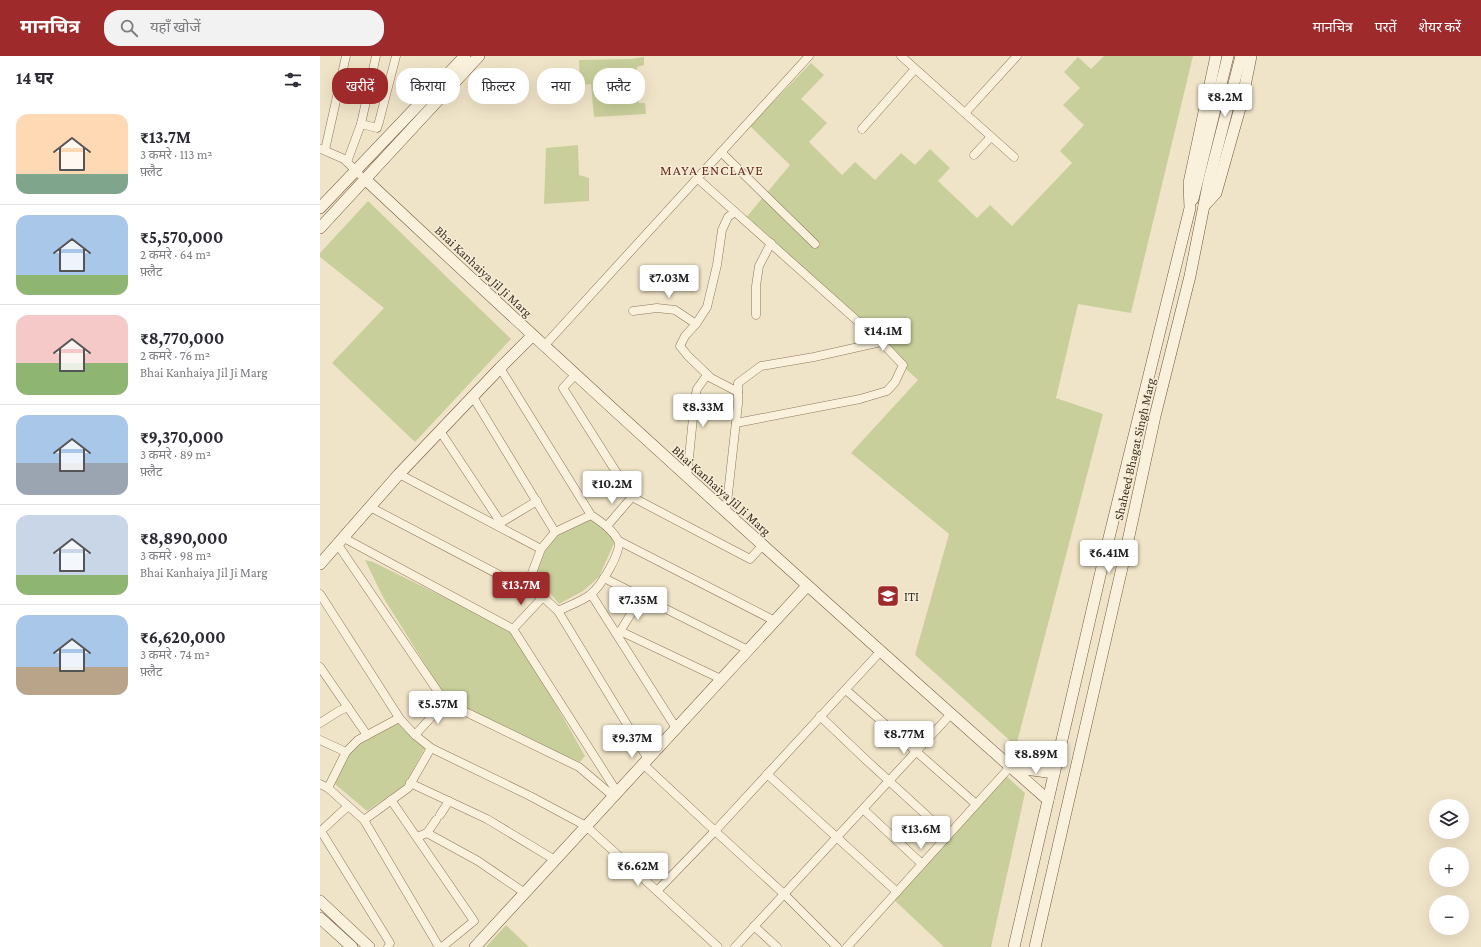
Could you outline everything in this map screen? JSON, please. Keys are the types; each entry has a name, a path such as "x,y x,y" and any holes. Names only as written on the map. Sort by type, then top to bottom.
{"street":[{"path":"346,56 322,149 347,162 365,179"},
{"path":"347,162 361,124 376,56"},
{"path":"361,124 377,128 396,56"},
{"path":"320,208 465,56"},
{"path":"320,228 479,56"},
{"path":"544,346 809,56"},
{"path":"901,56 1014,157"},
{"path":"965,113 1017,56"},
{"name":"Shaheed Bhagat Singh Marg","path":"1014,947 1104,554 1190,208 1188,183 1216,56"},
{"path":"1190,208 1228,56"},
{"path":"1204,206 1209,180 1241,56"},
{"name":"Shaheed Bhagat Singh Marg","path":"1035,947 1124,559 1155,416 1190,276 1204,206 1216,193 1242,101 1251,56"},
{"path":"862,129 915,69"},
{"path":"974,155 991,137"},
{"path":"721,152 815,244"},
{"path":"697,178 881,342 903,365 895,382 887,391 860,399 736,422"},
{"name":"Bhai Kanhaiya Jil Ji Marg","path":"365,179 532,336 762,546 1048,800"},
{"path":"735,212 728,217 722,230 717,264 707,307 696,324 685,336 680,346 710,378 738,392"},
{"path":"756,315 756,286 759,266 770,244"},
{"path":"633,311 656,308 675,310 696,324"},
{"path":"320,564 341,542 399,474 532,336"},
{"path":"726,512 738,404 738,383 761,366 814,357 881,342"},
{"path":"500,368 591,515 607,526 619,541 775,621"},
{"path":"575,375 564,388 632,497 750,559 762,546"},
{"path":"687,477 695,398 697,389 707,375"},
{"path":"473,397 555,532"},
{"path":"440,431 499,524"},
{"path":"399,474 499,524 541,549"},
{"path":"607,526 632,497"},
{"path":"499,524 536,501"},
{"path":"370,507 543,597 558,612 646,761 715,831 784,894 837,947"},
{"path":"526,589 541,549 555,532 591,515"},
{"path":"558,612 591,594 604,578 619,551 619,541"},
{"path":"341,542 513,629 615,794"},
{"path":"341,542 445,702 579,767 615,794"},
{"path":"604,578 748,650"},
{"path":"475,947 807,586"},
{"path":"320,594 399,718 415,735 431,748 530,796 586,826 718,947"},
{"path":"591,594 619,633 676,728"},
{"path":"513,629 543,597"},
{"path":"619,633 641,597"},
{"path":"619,633 721,679"},
{"path":"657,891 715,831 880,652"},
{"path":"320,667 367,735"},
{"path":"846,690 976,804"},
{"path":"415,735 445,702"},
{"path":"320,723 348,707"},
{"path":"735,947 951,714"},
{"path":"820,716 948,835"},
{"path":"391,800 474,921 440,947 364,820 324,786 346,752 358,740 399,718"},
{"path":"320,740 346,752"},
{"path":"364,820 408,788 431,748"},
{"path":"847,947 1010,767 1054,773"},
{"path":"767,774 897,892"},
{"path":"410,783 487,819 555,860"},
{"path":"417,837 427,833 449,801"},
{"path":"348,806 320,831 390,943 388,947"},
{"path":"863,809 922,864"},
{"path":"427,833 478,861 525,893"},
{"path":"320,901 369,947"},
{"path":"320,918 352,947"},
{"path":"754,926 777,947"}],"green space":[{"path":"1104,56 1193,56 1131,313 1078,304 1056,398 1103,414 1016,746 915,655 949,534 851,453 918,380 744,220 790,165 750,126 811,63 824,75 801,99 827,123 809,142 842,175 855,162 875,180 901,153 915,165 930,149 950,168 938,181 977,218 990,205 1012,226 1072,163 1060,151 1084,125 1063,105 1080,88 1064,72 1078,57 1091,69"},
{"path":"644,57 644,65 637,68 593,68 593,104 645,103 646,114 594,117 591,84 585,85 585,68 579,68 579,60 631,59"},
{"path":"578,145 579,175 589,178 589,201 544,204 546,148"},
{"path":"368,201 511,339 415,442 332,363 384,308 320,257 320,253"},
{"path":"590,519 604,529 615,541 599,577 583,591 559,604 547,589 533,580 545,551 557,535"},
{"path":"365,560 373,562 511,630 539,675 585,756 580,762 547,748 446,698 383,597"},
{"path":"398,723 425,748 404,786 367,811 335,784 349,755 360,742"},
{"path":"1003,773 1025,793 991,947 944,947 890,896"},
{"path":"506,925 529,947 486,947"}],"place":[{"name":"ITI","path":"888,596"}],"district":[{"name":"MAYA ENCLAVE","path":"712,170"}]}
